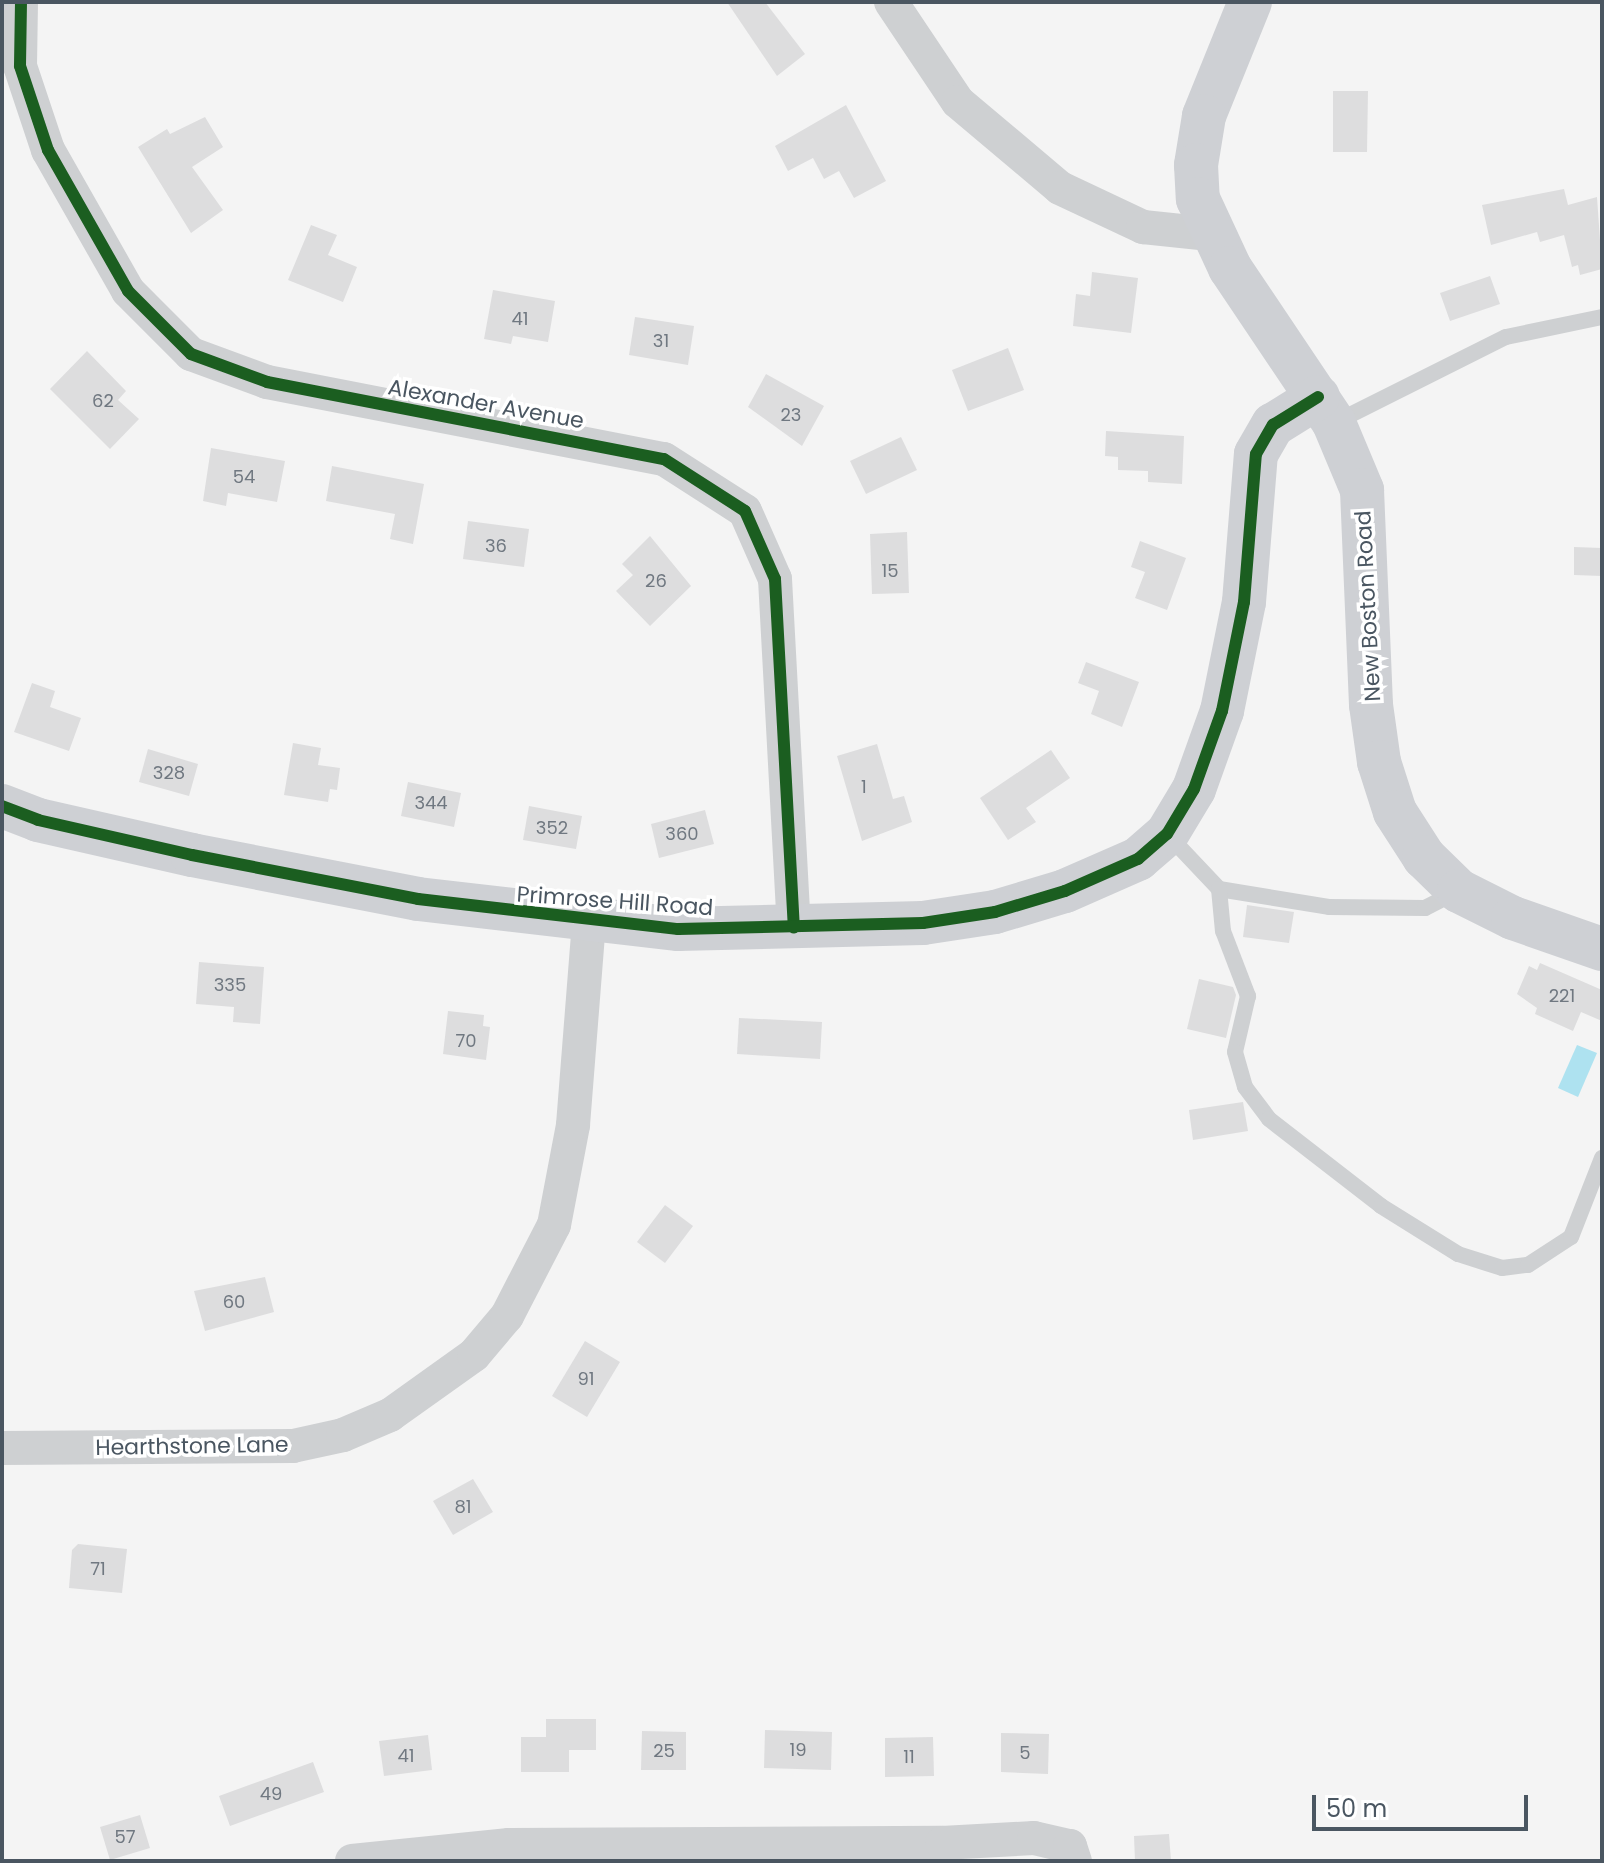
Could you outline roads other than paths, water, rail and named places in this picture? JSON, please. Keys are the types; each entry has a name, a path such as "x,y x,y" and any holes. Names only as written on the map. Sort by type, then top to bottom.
{"street":[{"name":"Alexander Avenue","path":"21,2 20,66 48,150 128,291 191,354 267,382 664,459 745,511 775,579 794,927"},
{"path":"891,2 958,102 1060,188 1143,227 1210,234"},
{"name":"New Boston Road","path":"1250,2 1204,116 1196,165 1198,199 1210,234 1326,410 1362,490 1379,762 1395,812 1424,857 1459,891 1513,918 1602,949"},
{"name":"Primrose Hill Road","path":"2,806 38,820 192,855 432,901 589,922 678,929 794,927 923,923 995,912 1107,875 1138,859 1167,834 1194,789 1222,711 1251,547 1256,454 1273,425 1326,410"},
{"name":"Hearthstone Lane","path":"2,1448 293,1446 343,1435 390,1415 474,1355 514,1306 554,1225 573,1125 589,922"},
{"path":"352,1861 460,1855 771,1851 1034,1838 1073,1854"}],"lane":[{"path":"1326,410 1506,337 1602,317"},
{"path":"1167,834 1219,889 1329,907 1425,908 1459,891"},
{"path":"1219,889 1223,931 1248,996 1235,1052 1245,1087 1269,1119 1381,1206 1458,1254 1502,1268 1528,1265 1571,1237 1602,1158"}],"water":[{"path":"1577,1045 1597,1053 1578,1097 1558,1088"}]}
